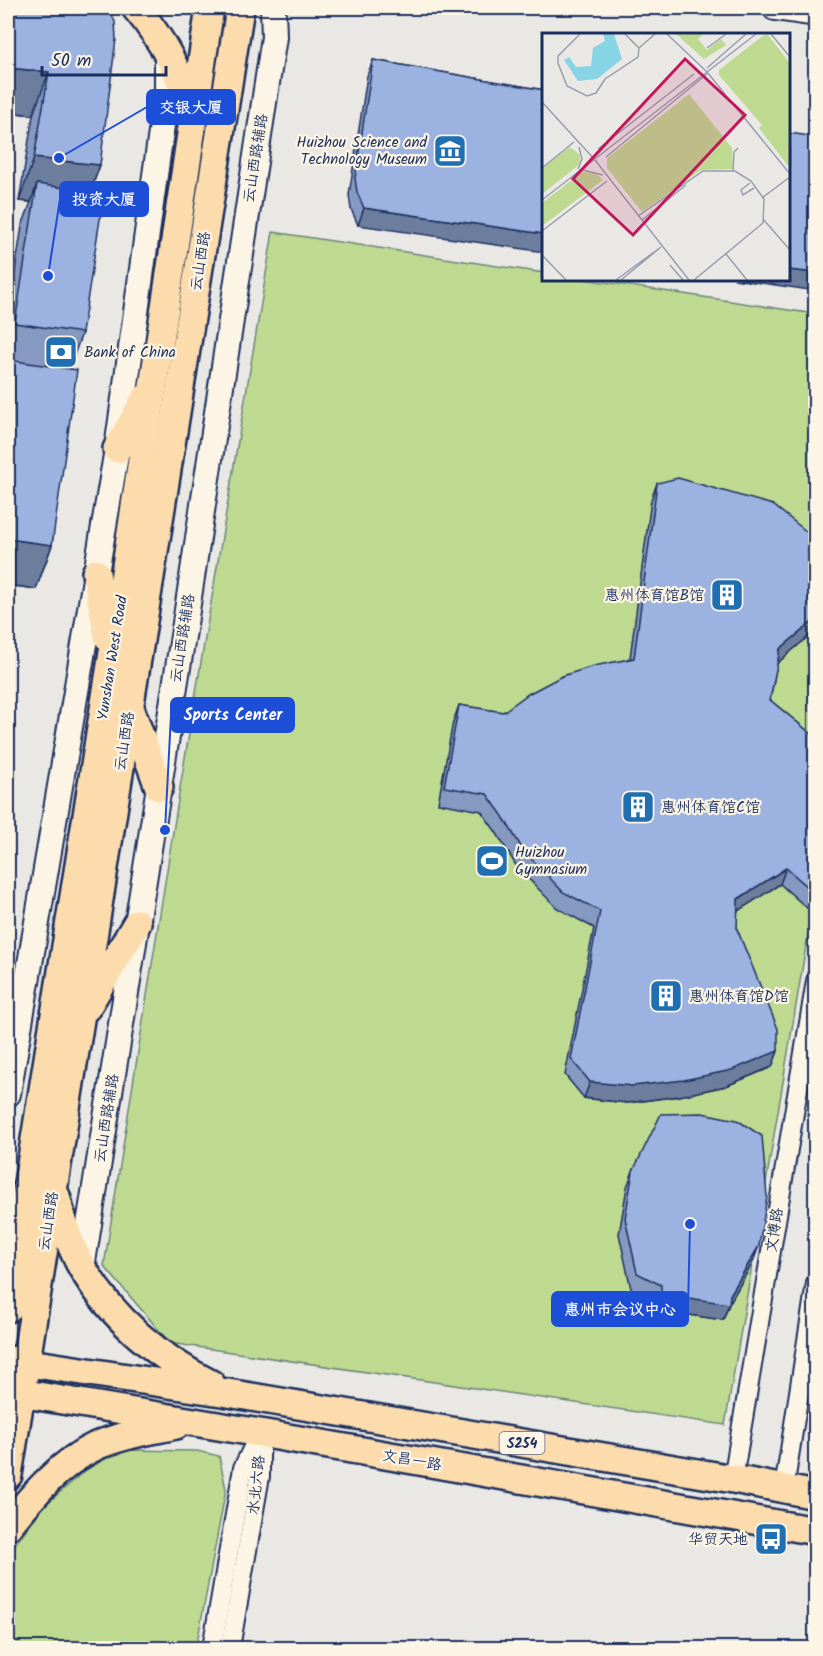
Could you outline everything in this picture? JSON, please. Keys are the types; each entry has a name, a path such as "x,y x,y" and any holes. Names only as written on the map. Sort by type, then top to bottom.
{"main road":[{"path":"136,8 152,27 167,51 185,90 193,117"},
{"name":"Yunshan West Road","path":"8,1308 112,658 210,8"},
{"name":"云山西路","path":"8,1475 17,1361 54,1185 240,8"},
{"name":"云山西路辅路","path":"82,1268 159,787 273,38 273,8"},
{"path":"775,8 816,14"},
{"path":"8,1094 117,449 167,89 167,51"},
{"path":"117,449 155,381"},
{"path":"96,573 112,658"},
{"path":"129,707 159,787"},
{"path":"80,1018 137,923"},
{"path":"54,1185 68,1237 82,1268 107,1304 133,1331 168,1359 228,1393"},
{"path":"8,1230 27,1195"},
{"name":"S254","path":"17,1361 228,1393 816,1495"},
{"name":"文昌一路","path":"14,1392 260,1433 816,1532"},
{"path":"8,1526 47,1482 69,1463 94,1447 117,1438 192,1422"}],"street":[{"name":"文博路","path":"733,1479 811,1031 816,981"},
{"path":"784,1489 816,1283"},
{"name":"水北六路","path":"212,1648 243,1468 260,1433"},
{"name":"水北六路","path":"230,1648 260,1476 260,1433"}],"green space":[{"name":"Huizhou Gymnasium","path":"273,232 542,273 542,280 591,280 815,314 815,935 808,934 725,1425 170,1343 104,1266 180,788"},
{"path":"121,1450 197,1451 219,1456 226,1489 196,1648 8,1648 8,1579 13,1547 44,1506 86,1470"}],"building":[{"path":"8,8 99,8 112,15 115,22 116,39 100,165 34,158 49,72 8,68"},
{"name":"Huizhou Science and Technology Museum","path":"373,60 542,90 542,234 364,208 357,192 355,178"},
{"path":"790,133 816,137 816,273 790,270"},
{"path":"37,184 104,194 82,333 15,323"},
{"path":"8,360 77,370 52,545 8,539"},
{"path":"678,478 773,505 816,539 816,619 780,649 770,700 814,736 816,734 816,894 786,868 738,899 737,929 778,1029 778,1051 732,1070 684,1080 633,1086 590,1082 571,1059 600,911 563,892 523,850 487,794 444,787 459,705 503,712 528,694 562,676 594,666 634,658 657,483"},
{"path":"702,1113 737,1120 762,1136 767,1197 759,1246 730,1295 729,1304 661,1294 661,1285 637,1273 625,1218 633,1171 661,1114"}],"place":[{"name":"Huizhou Science and Technology Museum","path":"450,151"},
{"name":"交银大厦","path":"59,158"},
{"name":"投资大厦","path":"48,276"},
{"name":"Bank of China","path":"61,352"},
{"name":"惠州体育馆B馆","path":"727,595"},
{"name":"惠州体育馆C馆","path":"638,807"},
{"name":"Sports Center","path":"165,830"},
{"name":"Huizhou Gymnasium","path":"492,861"},
{"name":"惠州体育馆D馆","path":"666,996"},
{"name":"惠州市会议中心","path":"690,1224"},
{"name":"华贸天地","path":"771,1539"}]}
